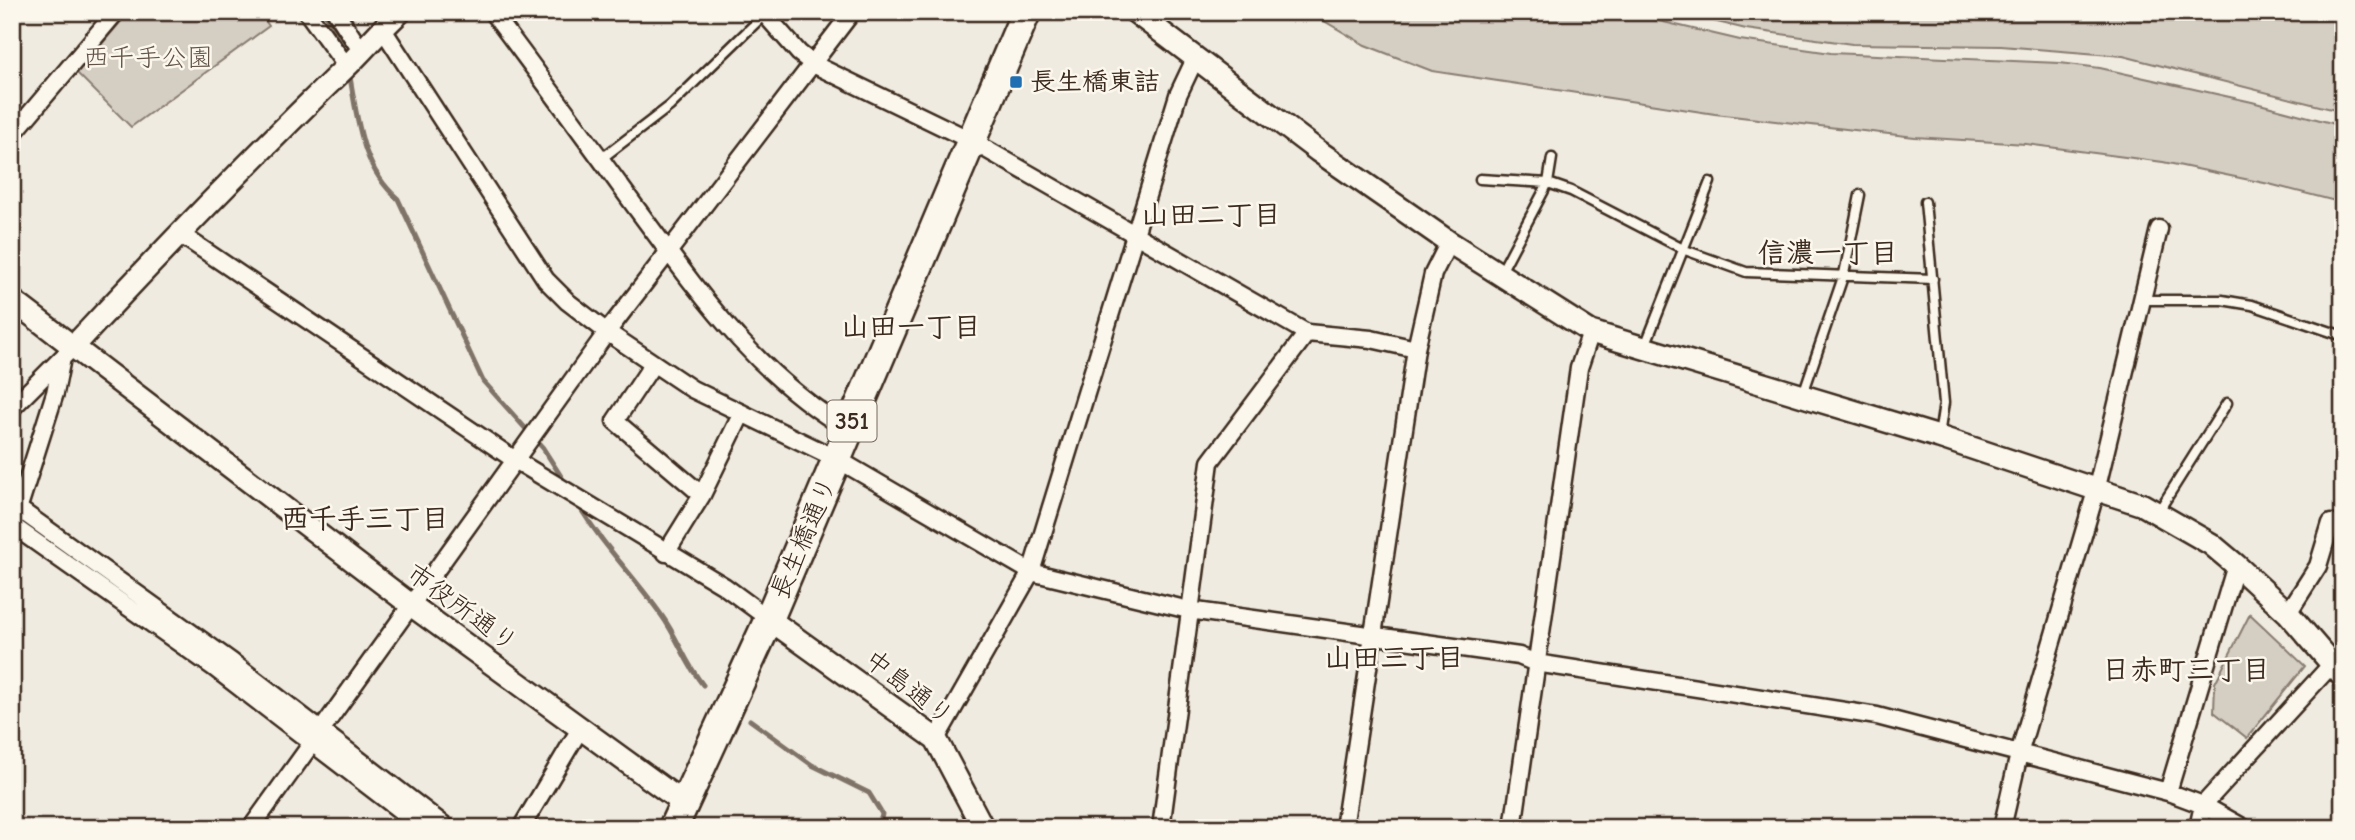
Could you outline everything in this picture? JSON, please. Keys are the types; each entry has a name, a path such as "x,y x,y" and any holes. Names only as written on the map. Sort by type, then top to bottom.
{"highway":[{"name":"長生橋通り","path":"678,815 769,618 1026,12"}],"street":[{"path":"12,135 116,12"},
{"path":"307,12 347,66"},
{"path":"336,12 360,49"},
{"path":"12,408 347,66 360,49 400,12"},
{"path":"492,12 730,331 769,373 824,415 849,430"},
{"path":"251,828 607,332 852,12"},
{"path":"1135,12 1318,151 1449,242 1501,272 1591,332 1645,346 1801,397 1939,437 2158,512 2211,544 2288,613 2337,671 2203,805 2198,828"},
{"path":"764,13 799,53 813,64 970,140 1307,333 1371,339 1416,349"},
{"path":"382,28 546,280 568,302 653,364 742,413 837,459 1031,572 1189,610 1519,656 1536,663 1877,716 2168,792 2203,805 2244,828"},
{"path":"936,739 1031,572 1178,95 1195,59"},
{"path":"2002,828 2019,754 2096,491 2159,229"},
{"path":"180,234 515,460 666,554 724,586 769,618"},
{"path":"1344,828 1416,349 1433,274 1449,242"},
{"name":"市役所通り","path":"12,300 67,353 580,729 678,815"},
{"path":"1513,828 1579,368 1591,332"},
{"path":"1161,828 1210,462 1307,333"},
{"path":"67,353 13,527 134,610 423,828"},
{"path":"653,364 615,421 702,495"},
{"path":"666,554 702,495 742,413"},
{"path":"19,509 321,729 447,828"},
{"path":"2288,613 2318,566 2331,523"},
{"path":"2168,792 2236,565"},
{"name":"中島通り","path":"769,618 936,739 982,828"},
{"path":"520,828 580,729"}],"lane":[{"path":"601,159 670,106 764,13"},
{"path":"1501,272 1548,183 1552,158"},
{"path":"1480,179 1548,183 1571,191 1685,250 1746,272 1933,279"},
{"path":"1645,346 1710,182"},
{"path":"1801,397 1844,274 1860,195"},
{"path":"1925,202 1944,403 1939,437"},
{"path":"2143,300 2222,300 2252,305 2281,312 2343,336"},
{"path":"2158,512 2227,403"}],"green space":[{"name":"西千手公園","path":"129,12 259,12 269,26 131,127 77,73"},
{"path":"1309,12 1621,12 1740,40 1831,53 2060,63 2100,68 2252,102 2343,126 2343,203 2163,162 2026,144 1915,137 1715,114 1432,71 1365,45"},
{"path":"1676,12 2343,12 2343,112 2123,56 2001,46 1852,44 1746,29"},
{"path":"2250,614 2305,666 2247,738 2214,712 2215,683"}],"waterway":[{"path":"324,12 340,37 346,56"},
{"path":"349,72 358,124 368,157 385,186 398,199 483,381 543,448 566,484"},
{"path":"578,504 597,533 662,616 703,685"},
{"path":"750,720 812,765 869,793 882,814 879,828"}],"place":[{"name":"長生橋東詰","path":"1016,82"}],"district":[{"name":"山田二丁目","path":"1211,215"},
{"name":"信濃一丁目","path":"1828,253"},
{"name":"山田一丁目","path":"911,327"},
{"name":"西千手三丁目","path":"365,519"},
{"name":"山田三丁目","path":"1394,658"},
{"name":"日赤町三丁目","path":"2186,670"}]}
